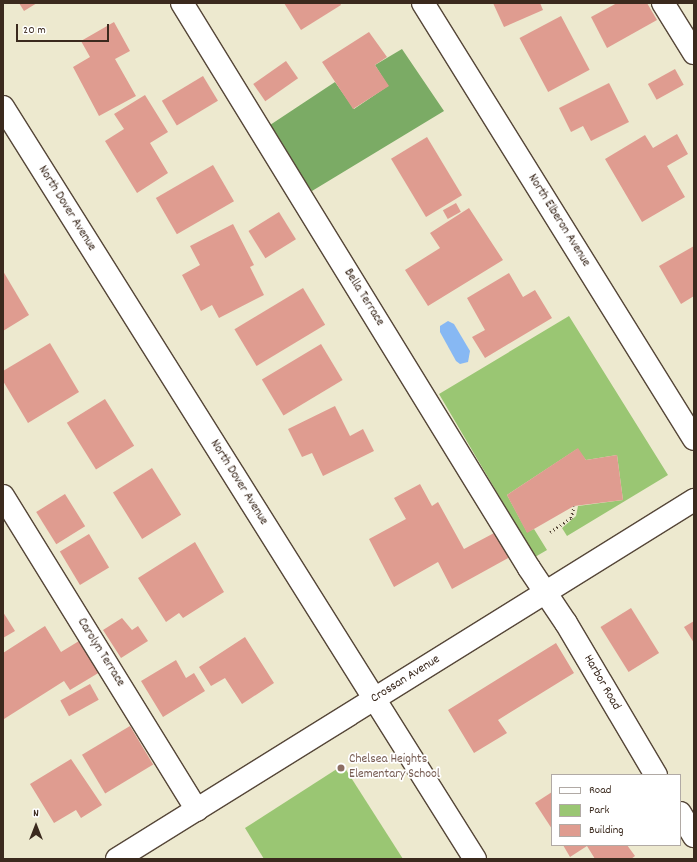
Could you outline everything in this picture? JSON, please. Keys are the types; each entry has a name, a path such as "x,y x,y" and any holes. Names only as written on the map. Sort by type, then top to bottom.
{"street":[{"name":"Bella Terrace","path":"182,3 546,591"},
{"name":"North Elberon Avenue","path":"423,3 694,439"},
{"path":"663,3 694,53"},
{"name":"North Dover Avenue","path":"3,107 475,859"},
{"name":"Carolyn Terrace","path":"3,496 197,810"},
{"name":"Crossan Avenue","path":"117,859 694,500"},
{"name":"Harbor Road","path":"546,591 655,774"},
{"path":"681,816 694,836"}],"path":[{"path":"550,532 571,518 574,506"}],"green space":[{"path":"402,49 444,111 312,191 267,127 335,82 354,109 388,86 375,65"},
{"path":"569,316 668,475 567,536 562,528 576,516 578,506 623,500 617,455 586,460 577,449 507,495 527,532 534,529 547,550 535,557 439,394"},
{"path":"343,765 403,859 264,859 245,828"}],"water":[{"path":"448,321 454,324 470,351 468,362 460,364 456,361 440,332 440,326"}],"building":[{"path":"19,3 37,3 24,11"},
{"path":"284,3 340,3 341,5 301,30"},
{"path":"493,3 540,3 543,10 504,27"},
{"path":"617,3 647,3 657,20 607,48 591,17"},
{"path":"561,16 590,70 548,92 520,38"},
{"path":"114,22 130,51 115,59 136,96 99,116 73,67 90,57 81,41"},
{"path":"369,32 387,57 375,65 389,86 353,109 322,62"},
{"path":"286,61 298,78 265,101 253,84"},
{"path":"675,69 684,85 657,100 648,84"},
{"path":"203,76 218,101 177,126 162,101"},
{"path":"609,83 629,122 591,141 583,126 571,132 559,108"},
{"path":"145,95 168,132 150,143 168,173 137,193 105,141 124,129 114,114"},
{"path":"677,134 688,154 667,166 685,197 642,222 605,159 645,135 653,148"},
{"path":"427,137 462,195 426,217 391,159"},
{"path":"213,165 234,201 177,234 156,198"},
{"path":"456,203 461,212 448,219 443,210"},
{"path":"469,208 503,260 428,306 405,270 440,248 430,233"},
{"path":"279,212 296,239 265,258 248,231"},
{"path":"233,224 254,265 250,267 264,295 219,318 212,305 201,311 182,275 200,265 190,246"},
{"path":"694,246 694,296 681,304 659,266"},
{"path":"3,271 29,315 3,331"},
{"path":"509,273 523,297 535,290 552,318 485,358 472,337 485,330 467,298"},
{"path":"303,288 325,325 257,366 234,329"},
{"path":"50,343 79,392 28,423 3,381 3,371"},
{"path":"321,344 343,380 283,416 262,380"},
{"path":"105,399 134,446 96,469 67,423"},
{"path":"335,406 350,436 363,429 374,451 323,476 312,453 302,457 288,429"},
{"path":"578,448 586,460 617,455 623,500 574,506 527,533 507,495"},
{"path":"152,468 181,515 142,539 113,492"},
{"path":"420,484 432,506 438,502 464,549 496,532 510,557 452,589 438,562 394,587 369,539 406,519 394,498"},
{"path":"65,494 85,526 56,544 36,512"},
{"path":"89,534 109,567 80,585 60,552"},
{"path":"195,542 224,592 183,618 179,613 166,622 138,578"},
{"path":"631,608 659,653 629,672 600,627"},
{"path":"3,612 15,631 3,638"},
{"path":"122,618 132,630 138,626 148,641 121,658 103,630"},
{"path":"694,621 694,643 684,627"},
{"path":"45,626 61,652 79,641 100,672 70,690 64,681 4,719 3,653"},
{"path":"245,637 274,683 242,704 225,678 211,686 199,667"},
{"path":"556,643 574,673 498,720 507,733 474,753 448,710"},
{"path":"176,660 186,678 194,673 205,691 163,717 141,681"},
{"path":"90,684 99,700 69,716 60,700"},
{"path":"130,726 153,765 105,793 82,755"},
{"path":"71,759 102,805 81,818 76,810 54,823 30,784"},
{"path":"551,793 551,827 535,803"},
{"path":"564,846 587,846 570,857"},
{"path":"587,846 628,846 635,856 631,859 595,859"}],"place":[{"name":"Chelsea Heights Elementary School","path":"341,768"}]}
